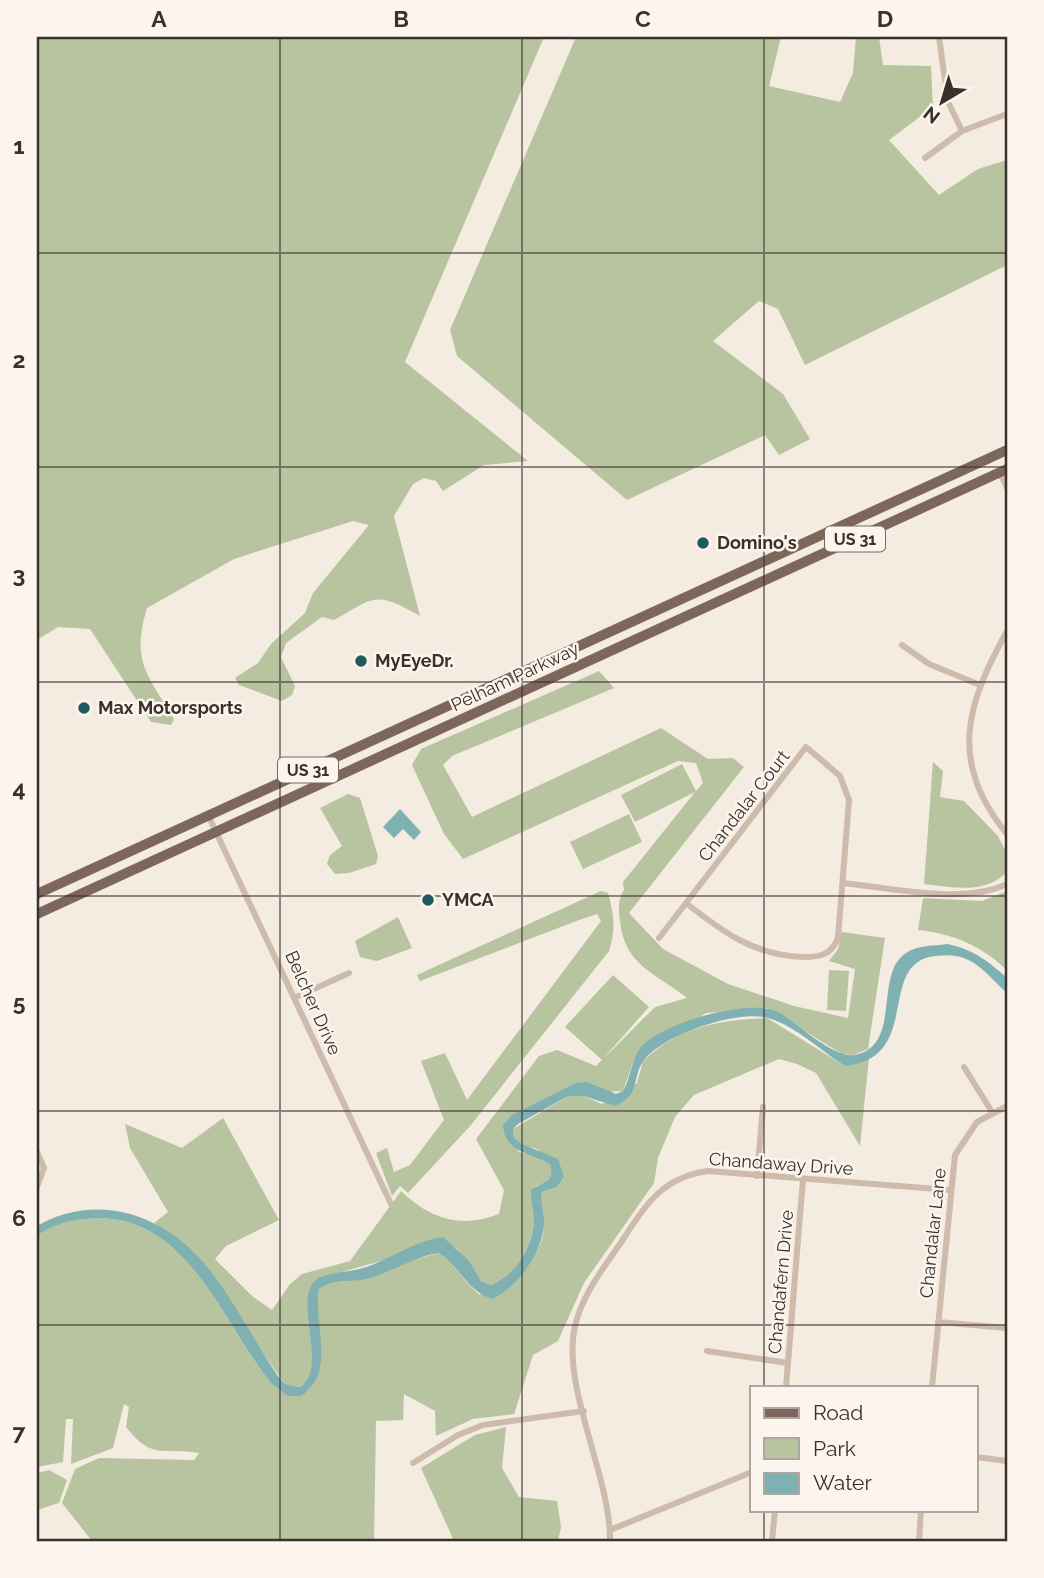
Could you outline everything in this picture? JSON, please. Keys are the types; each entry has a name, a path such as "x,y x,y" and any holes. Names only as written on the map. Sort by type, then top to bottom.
{"main road":[{"name":"Pelham Parkway","path":"37,894 1007,450"},
{"path":"992,457 1004,471"},
{"name":"Pelham Parkway","path":"37,914 1004,471"},
{"path":"950,476 959,492"},
{"path":"785,552 793,568"},
{"path":"695,593 703,609"},
{"path":"598,637 606,653"},
{"path":"382,736 395,750"},
{"path":"246,798 252,815"},
{"path":"155,839 162,856"},
{"path":"107,862 114,878"}],"street":[{"path":"939,37 948,102 962,131"},
{"path":"925,158 962,131 1007,114"},
{"path":"1004,471 1007,488"},
{"path":"1007,631 1005,641 980,685 969,727 970,758 985,804 1007,832"},
{"path":"902,645 929,664 980,685"},
{"name":"Chandalar Court","path":"659,938 806,747 840,776 848,793 849,826 838,938 827,954 817,957 778,955 750,948 687,903"},
{"name":"Belcher Drive","path":"208,815 224,843 391,1204"},
{"path":"843,883 962,894 985,892 1007,884"},
{"path":"294,998 349,973"},
{"path":"964,1066 992,1112"},
{"name":"Chandalar Lane","path":"932,1386 955,1155 961,1142 977,1122 1007,1106"},
{"path":"757,1176 763,1107"},
{"path":"37,1152 44,1168 37,1187"},
{"name":"Chandaway Drive","path":"610,1541 610,1530 575,1373 575,1327 589,1292 647,1203 663,1187 688,1175 708,1171 950,1190"},
{"name":"Chandafern Drive","path":"786,1386 803,1180"},
{"path":"938,1322 1007,1328"},
{"path":"706,1350 788,1363"},
{"path":"413,1463 458,1434 483,1425 584,1411"},
{"path":"978,1457 1007,1461"},
{"path":"610,1530 750,1473"},
{"path":"772,1541 775,1512"},
{"path":"919,1541 921,1512"}],"green space":[{"path":"37,37 544,37 405,362 528,461 484,465 443,491 436,481 424,478 413,484 394,516 420,616 394,603 376,600 334,620 322,617 286,643 281,657 295,686 292,695 282,701 239,685 235,678 258,663 271,644 305,613 313,593 369,525 353,521 234,559 147,608 142,626 141,655 149,678 174,719 171,725 151,722 90,629 58,627 37,640"},
{"path":"576,37 781,37 769,86 840,102 853,73 856,37 879,37 883,65 931,66 933,107 889,140 939,195 978,169 1007,160 1007,265 805,365 778,309 759,301 713,341 783,394 810,439 779,455 765,435 627,500 457,356 450,330"},
{"path":"599,671 614,688 452,756 443,765 472,817 661,728 708,759 733,758 744,767 629,913 663,949 728,984 794,1006 848,1018 855,969 829,961 838,949 842,932 885,938 868,1049 853,1055 842,1054 767,1008 706,1013 634,1060 623,1091 607,1092 587,1082 504,1125 519,1152 537,1156 551,1164 553,1174 549,1182 536,1186 531,1239 516,1266 509,1274 491,1285 481,1281 456,1248 381,1261 317,1279 307,1310 312,1369 308,1379 300,1387 285,1384 190,1251 154,1223 168,1212 130,1148 125,1124 182,1148 223,1118 279,1220 226,1246 215,1259 252,1296 272,1310 290,1284 302,1274 350,1261 401,1191 423,1209 447,1219 472,1221 499,1214 504,1190 476,1139 539,1056 557,1050 596,1066 655,1007 687,998 635,959 623,937 619,906 624,890 623,882 695,792 635,822 621,795 682,764 696,791 703,783 696,763 678,761 463,859 444,834 412,765 421,749"},
{"path":"933,762 943,771 940,797 964,801 998,836 1007,854 1007,872 989,884 957,888 924,884"},
{"path":"348,794 360,798 378,856 376,864 349,873 335,874 327,864 330,855 342,846 320,808"},
{"path":"629,814 642,842 583,869 570,842"},
{"path":"601,891 608,893 613,915 613,935 609,951 471,1125 408,1193 400,1186 392,1196 376,1153 387,1148 394,1172 410,1165 444,1120 421,1061 445,1053 467,1100 601,921 597,914 420,981 417,975"},
{"path":"1007,891 1007,970 966,942 943,934 918,930 923,898 982,901"},
{"path":"398,917 412,948 377,961 360,957 355,941"},
{"path":"829,970 849,971 846,1011 827,1010"},
{"path":"613,975 649,1007 602,1060 565,1027"},
{"path":"767,1018 845,1066 869,1058 860,1146 816,1073 797,1064 779,1059 694,1095 675,1117 658,1158 654,1183 584,1283 558,1341 533,1355 514,1414 473,1419 436,1436 435,1411 404,1394 403,1420 376,1421 374,1541 92,1541 62,1503 75,1469 99,1458 194,1460 199,1453 151,1449 144,1445 126,1427 129,1407 124,1404 113,1448 71,1464 73,1419 66,1419 63,1462 37,1467 37,1236 42,1232 60,1224 86,1219 121,1220 150,1231 175,1250 197,1274 271,1383 308,1391 319,1367 319,1288 326,1283 389,1271 412,1260 439,1253 480,1295 514,1275 533,1257 543,1234 542,1192 557,1187 564,1177 537,1149 522,1145 514,1138 513,1129 568,1096 584,1096 602,1104 637,1083 643,1061 657,1049 686,1033 716,1023"},
{"path":"506,1427 502,1468 519,1497 557,1501 561,1527 558,1541 454,1541 421,1468 475,1435"},
{"path":"49,1470 67,1480 59,1503 37,1510 37,1473"}],"water":[{"path":"400,809 421,832 414,840 403,829 394,838 383,827"},
{"path":"947,944 972,952 993,966 1007,978 1007,993 967,959 948,955 935,956 917,962 907,975 892,1030 884,1046 869,1059 845,1066 778,1022 755,1016 739,1017 684,1033 654,1051 640,1066 629,1097 615,1106 584,1096 568,1096 518,1124 513,1129 514,1138 558,1159 564,1177 557,1187 542,1192 543,1231 529,1266 511,1286 492,1299 470,1285 439,1253 419,1258 371,1278 334,1282 324,1286 319,1289 318,1302 321,1361 312,1386 301,1396 288,1396 271,1383 197,1274 175,1250 150,1231 121,1220 86,1219 60,1224 37,1236 37,1226 84,1210 130,1214 152,1222 172,1234 208,1268 278,1376 285,1384 300,1387 308,1378 311,1367 308,1296 312,1284 321,1277 363,1268 422,1242 443,1237 469,1261 481,1281 491,1285 509,1274 516,1266 527,1248 533,1228 531,1190 550,1178 551,1170 550,1164 520,1150 508,1141 503,1125 512,1115 576,1083 587,1082 616,1094 623,1091 638,1052 652,1038 687,1021 730,1010 767,1009 780,1013 826,1046 846,1055 854,1055 869,1049 878,1039 896,963 915,948"}],"place":[{"name":"Domino's","path":"703,543"},
{"name":"MyEyeDr.","path":"361,661"},
{"name":"Max Motorsports","path":"84,708"},
{"name":"YMCA","path":"428,900"}]}
